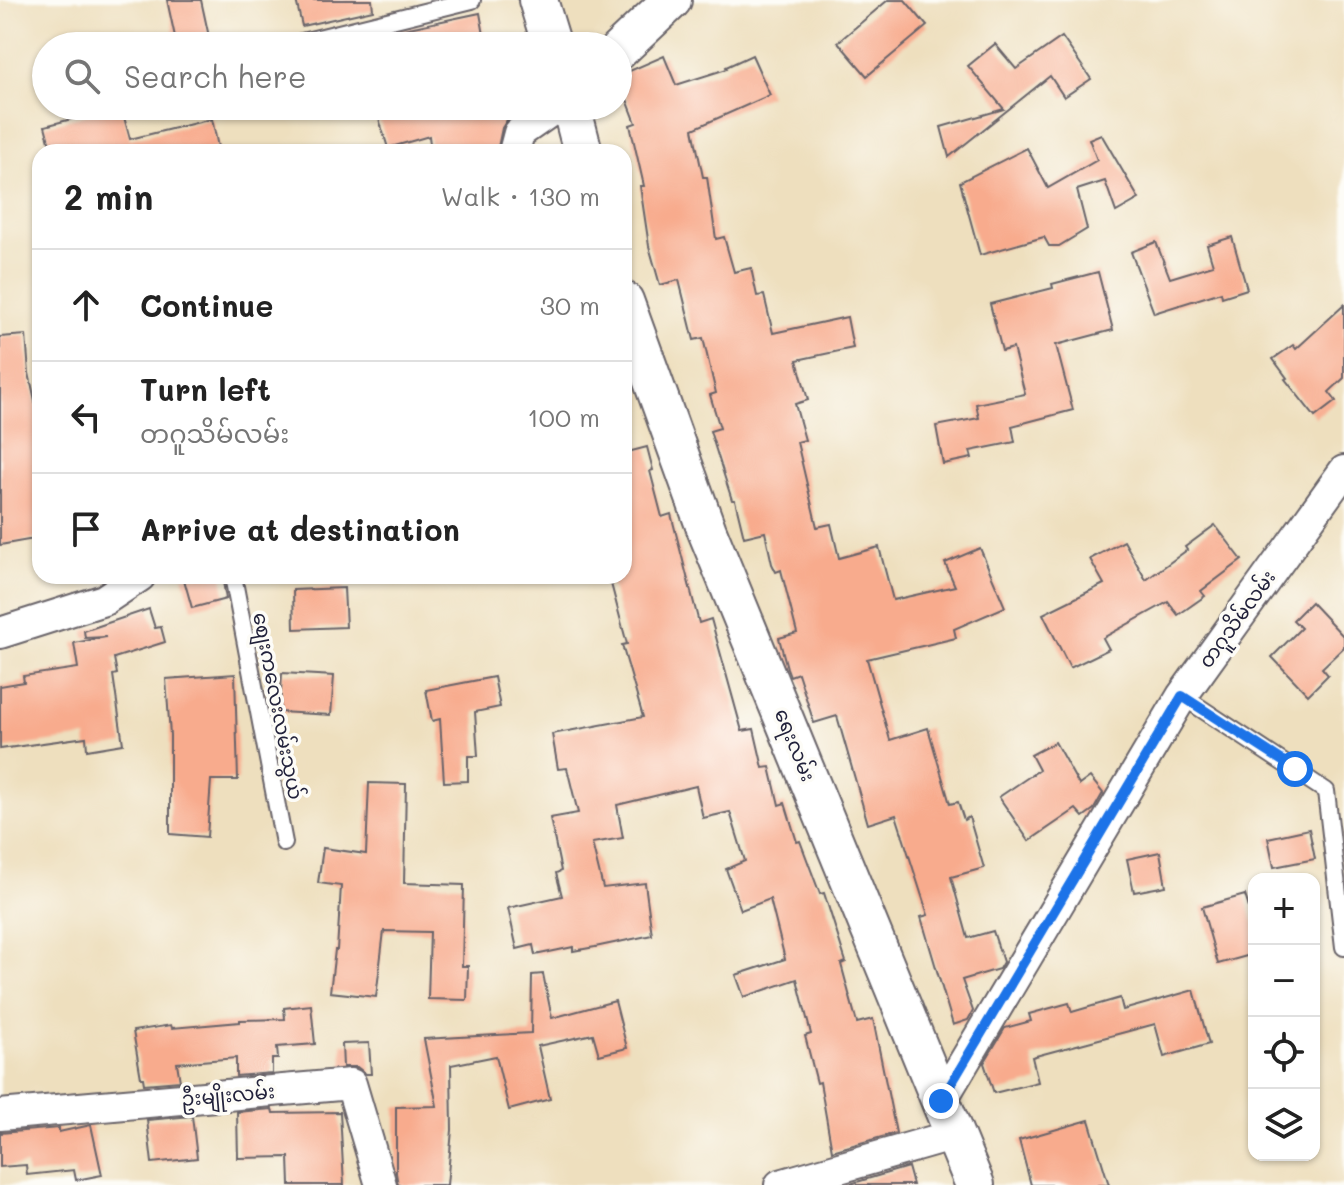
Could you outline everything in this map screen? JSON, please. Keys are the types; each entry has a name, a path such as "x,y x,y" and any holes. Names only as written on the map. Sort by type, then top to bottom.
{"street":[{"path":"538,0 548,32"},
{"path":"632,38 672,0"},
{"path":"516,144 519,133 538,120"},
{"path":"575,120 581,144"},
{"name":"ရေးလမ်း","path":"632,323 707,531 975,1185"},
{"name":"တဂူသိမ်လမ်း","path":"948,1118 1182,696 1344,471"},
{"path":"0,633 104,600 128,584"},
{"name":"ဦးမျိုးလမ်း","path":"0,1115 351,1084 381,1185"},
{"path":"780,1185 948,1118"}],"lane":[{"path":"343,32 472,0"},
{"name":"စျေးကလေးလမ်းသွယ်","path":"235,584 284,843"},
{"path":"1182,696 1326,791 1344,947"}],"building":[{"path":"167,0 201,0 208,32 174,32"},
{"path":"296,0 372,0 373,10 302,26"},
{"path":"888,0 905,0 927,26 867,76 838,42"},
{"path":"480,13 483,32 390,32"},
{"path":"1062,37 1091,79 1064,97 1050,76 949,157 941,127 1004,109 968,66 995,44 1016,69"},
{"path":"752,55 770,95 693,129 703,177 707,177 716,239 724,237 734,272 751,268 757,296 764,295 773,333 847,317 853,348 797,360 808,400 795,404 805,440 797,442 817,527 831,524 839,558 879,547 893,600 955,586 945,563 980,548 1005,607 954,629 956,638 867,659 890,740 928,728 950,804 958,802 964,820 969,817 984,868 951,877 968,938 993,931 1003,962 999,969 962,980 973,1011 968,1020 953,1025 921,917 928,915 896,815 868,824 837,716 814,723 798,673 790,676 779,638 797,633 781,570 776,572 772,564 765,532 744,537 735,500 732,500 710,431 720,428 710,395 716,393 703,338 694,340 679,280 660,285 649,246 640,186 644,186 630,125 636,123 632,113 632,70 664,56 676,85"},
{"path":"68,120 125,120 130,139 212,120 217,144 50,144 45,126"},
{"path":"379,120 507,120 499,144 430,144 429,136 402,144 387,144"},
{"path":"1101,134 1139,199 1116,212 1105,181 1077,190 1087,229 1059,246 1049,246 1044,237 980,255 960,182 1027,148 1048,188 1097,160 1089,139"},
{"path":"1232,237 1247,289 1222,297 1221,292 1154,313 1131,252 1156,242 1170,278 1213,265 1207,245"},
{"path":"1098,272 1113,330 1056,345 1073,410 1012,426 1015,442 970,451 972,458 943,464 936,426 979,418 976,404 1025,394 1013,348 1002,351 990,304 1053,288 1052,284"},
{"path":"1344,305 1344,378 1329,392 1336,401 1315,417 1273,359 1293,345 1296,349"},
{"path":"26,335 32,387 32,539 0,545 0,337"},
{"path":"647,447 662,517 671,514 699,623 711,619 742,731 754,729 763,768 770,767 779,805 785,803 797,842 800,841 820,894 824,893 846,962 841,964 857,1023 873,1019 896,1133 832,1151 820,1082 817,1083 805,1036 811,1034 797,979 744,997 736,975 785,959 770,899 741,910 726,869 745,861 730,812 703,818 696,786 617,805 623,838 592,843 603,888 645,883 652,935 573,951 573,947 535,955 533,945 517,949 508,908 562,896 556,873 561,871 550,818 578,813 567,768 558,769 552,734 643,717 622,645 627,644 611,584 632,584 632,451"},
{"path":"1215,525 1242,560 1201,591 1205,596 1178,615 1168,602 1103,638 1109,649 1070,668 1043,614 1104,584 1090,559 1124,541 1146,580"},
{"path":"185,584 223,584 226,599 192,608"},
{"path":"344,588 346,627 294,629 293,590"},
{"path":"1311,602 1344,637 1344,647 1322,668 1328,675 1308,695 1272,657 1301,628 1293,620"},
{"path":"149,609 155,628 161,627 165,642 114,658 117,674 113,675 123,744 87,750 86,737 0,749 0,686 24,682 23,676 78,668 74,643 106,637 85,638 84,631"},
{"path":"282,673 334,676 331,715 280,712"},
{"path":"235,674 238,780 211,780 207,837 170,834 170,735 166,679"},
{"path":"494,677 500,707 475,712 478,756 468,756 468,781 444,782 440,719 432,721 426,690"},
{"path":"1055,742 1079,785 1090,777 1103,793 1094,809 1083,817 1076,809 1029,841 999,797 1039,770 1031,755"},
{"path":"369,783 406,784 404,883 464,885 462,966 468,966 467,1000 428,999 430,932 384,931 376,997 330,992 337,950 341,886 318,883 323,848 366,854"},
{"path":"1309,829 1315,859 1274,867 1268,838"},
{"path":"1160,852 1166,886 1134,892 1127,859"},
{"path":"1245,895 1248,905 1248,956 1218,964 1202,907"},
{"path":"543,974 552,1018 615,1001 627,1048 599,1055 593,1034 538,1046 550,1099 509,1110 496,1056 451,1065 452,1130 447,1185 398,1185 396,1107 437,1106 424,1039 531,1033 532,975"},
{"path":"1194,990 1209,1044 1164,1057 1155,1024 1032,1057 1038,1082 994,1093 984,1063 1005,1028 1031,1021 1029,1014 1069,1003 1072,1012 1120,998 1123,1010"},
{"path":"311,1005 315,1044 277,1047 278,1059 272,1059 272,1073 236,1076 236,1058 177,1063 180,1081 144,1084 141,1078 133,1031 171,1025 172,1028 240,1020 285,1019 284,1008"},
{"path":"369,1043 371,1074 357,1067 343,1067 342,1044"},
{"path":"272,1109 273,1113 340,1112 344,1185 290,1185 289,1157 238,1158 237,1112"},
{"path":"192,1116 197,1158 152,1163 147,1120"},
{"path":"1089,1120 1109,1185 1031,1185 1019,1140"},
{"path":"91,1125 102,1175 76,1180 74,1170 27,1175 26,1165 0,1167 0,1133 59,1128 59,1132"},
{"path":"908,1167 913,1185 850,1184"}],"route":[{"path":"941,1101 1182,696 1295,769"}]}
